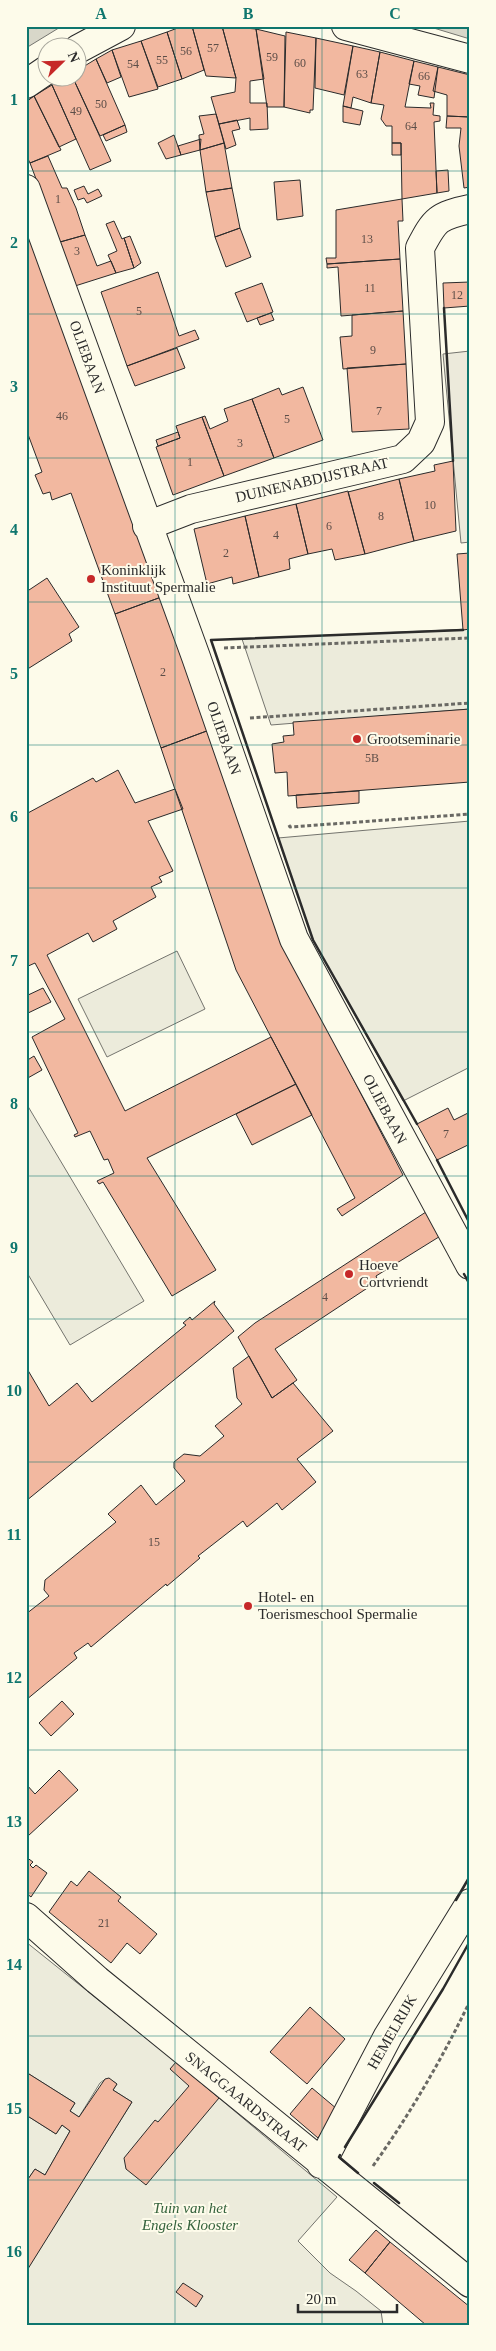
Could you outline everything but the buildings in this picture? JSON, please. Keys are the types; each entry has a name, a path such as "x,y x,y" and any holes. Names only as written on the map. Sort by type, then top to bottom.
{"street":[{"path":"88,44 121,26"},
{"path":"346,26 470,59"},
{"path":"26,84 38,76"},
{"name":"OLIEBAAN","path":"26,189 196,657 294,939 425,1185 470,1265"},
{"name":"DUINENABDIJSTRAAT","path":"147,526 190,510 403,459 421,442 430,422 420,248 431,226 438,220 445,215 470,209"},
{"name":"HEMELRIJK","path":"321,2164 388,2036 470,1903"},
{"name":"SNAGGAARDSTRAAT","path":"26,1917 97,1980 321,2164 470,2282"}],"path":[{"path":"224,648 468,638 470,653"},
{"path":"222,640 227,657"},
{"path":"250,718 470,703"},
{"path":"247,709 254,727"},
{"path":"286,818 290,827 470,814"},
{"path":"355,2191 397,2133 447,2048 470,2001"}],"green space":[{"path":"470,629 470,709 271,725 242,639"},
{"path":"470,821 470,1067 403,1101 313,940 278,838"},
{"path":"177,951 205,1009 107,1057 78,999"},
{"path":"26,1103 144,1301 70,1345 26,1271"},
{"name":"Tuin van het Engels Klooster","path":"26,1942 176,2062 337,2197 298,2241 330,2273 381,2311 383,2325 26,2325 26,2272 132,2102 113,2090 117,2084 107,2079 100,2083 79,2117 70,2111 75,2103 29,2074 26,2078"},
{"path":"26,2115 56,2134 62,2125 70,2131 45,2175 35,2169 26,2182"}],"shaded area":[{"path":"26,26 62,26 42,38 38,38 38,41 26,48"},
{"path":"427,26 470,26 470,39"},
{"path":"470,351 470,542 461,543 443,354"}],"wall":[{"path":"444,308 453,461"},
{"path":"417,1124 313,940 211,640 463,630"},
{"path":"437,1160 470,1224"},
{"path":"464,1274 470,1285"},
{"path":"456,1900 470,1876"},
{"path":"345,2147 443,1989 470,1941"},
{"path":"340,2155 339,2157 358,2173"},
{"path":"374,2183 399,2203"}],"place":[{"name":"Koninklijk Instituut Spermalie","path":"91,579"},
{"name":"Grootseminarie","path":"357,739"},
{"name":"Hoeve Cortvriendt","path":"349,1274"},
{"name":"Hotel- en Toerismeschool Spermalie","path":"248,1606"}]}
